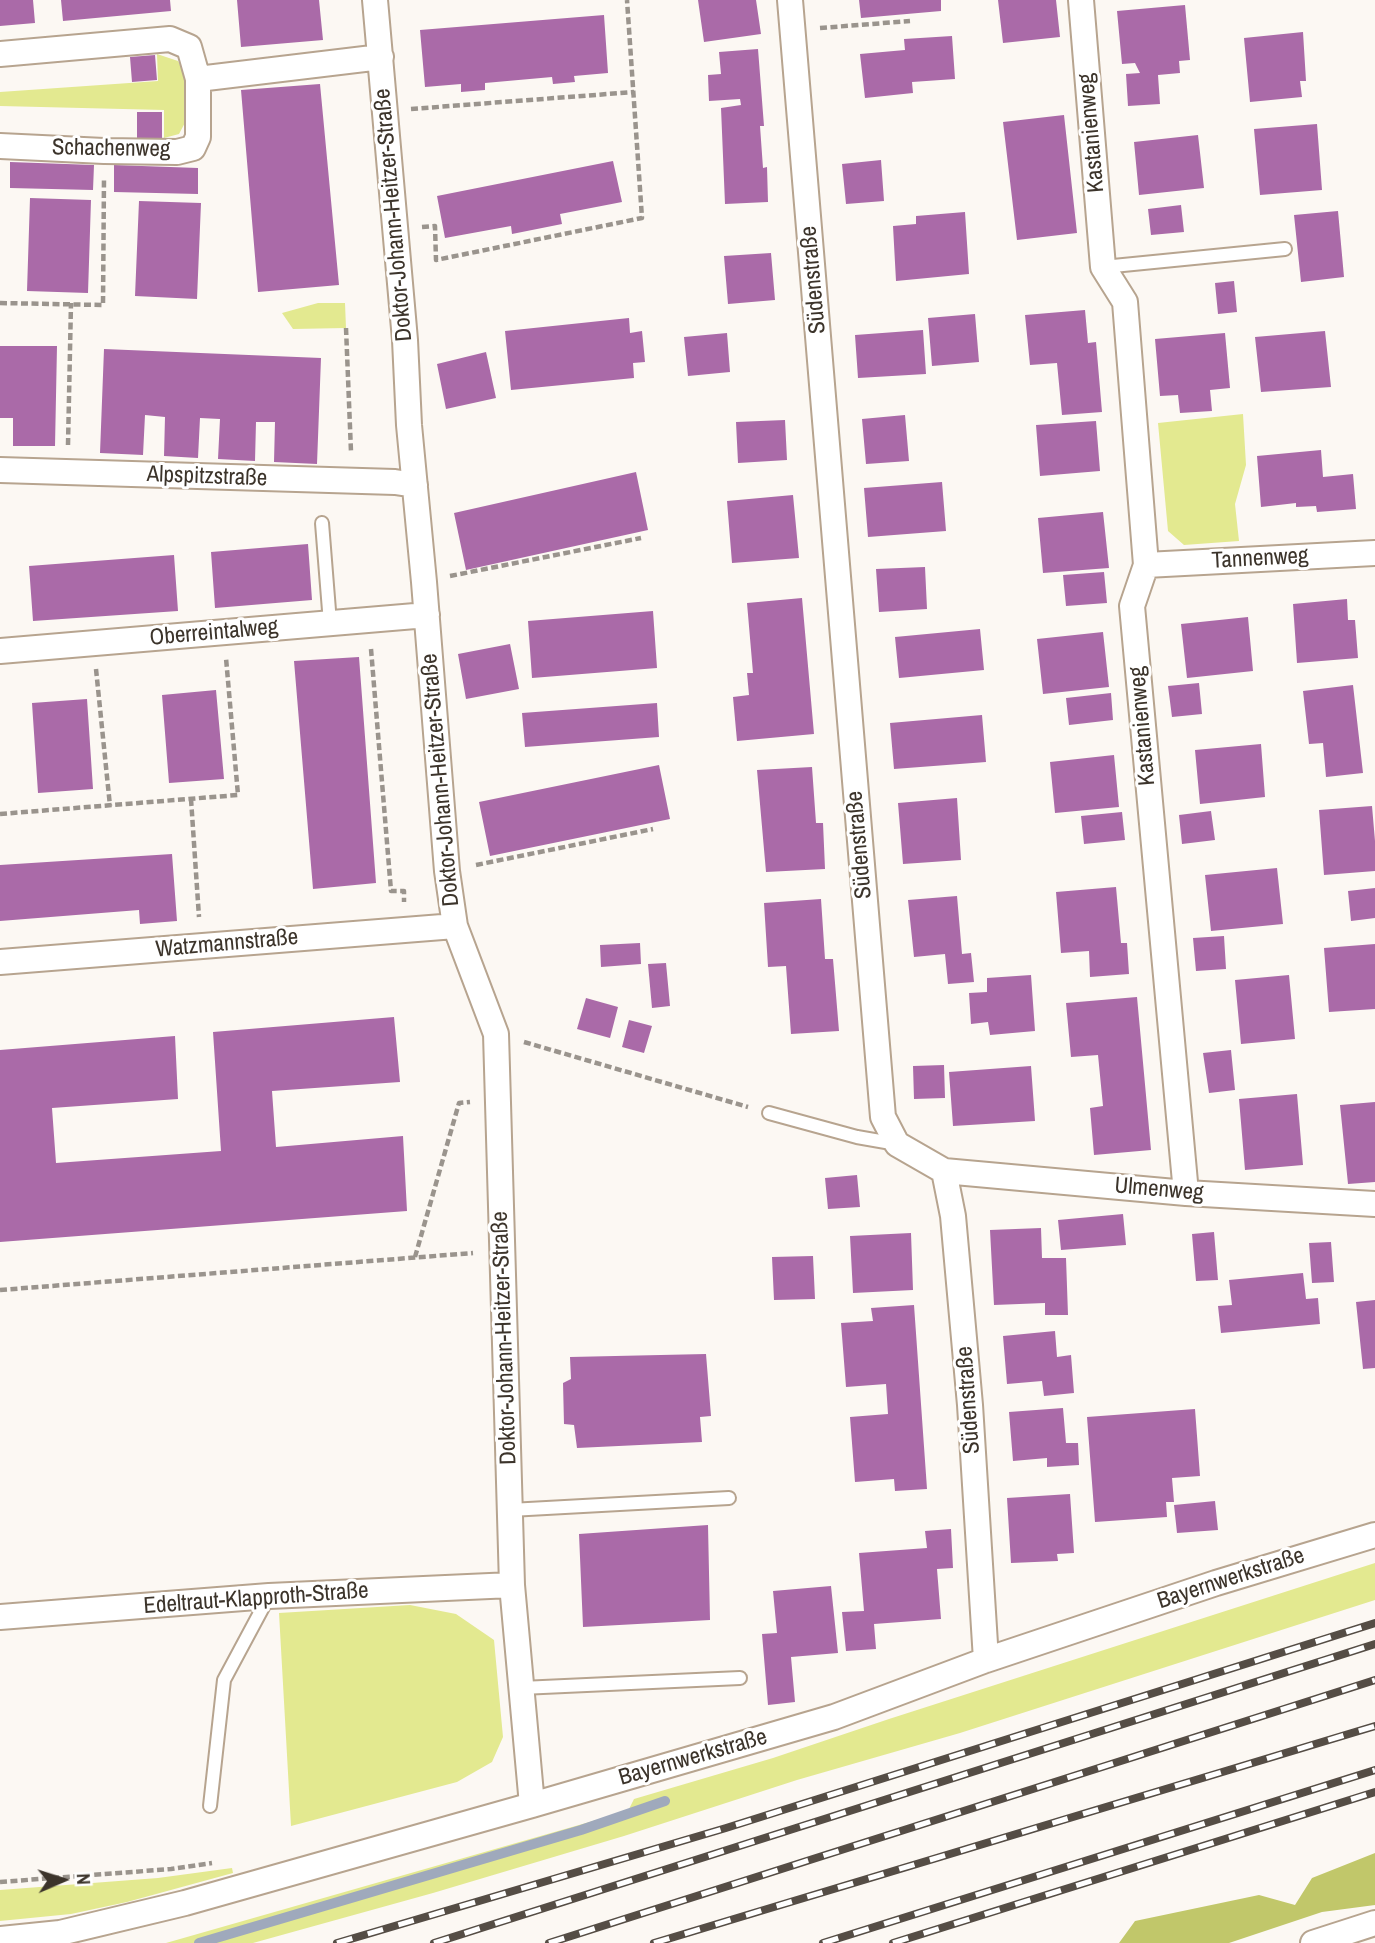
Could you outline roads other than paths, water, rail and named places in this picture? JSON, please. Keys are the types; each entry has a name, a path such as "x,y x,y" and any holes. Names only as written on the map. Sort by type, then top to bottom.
{"street":[{"name":"Doktor-Johann-Heitzer-Straße","path":"375,0 447,871 455,926 496,1034 512,1585 532,1805"},
{"name":"Südenstraße","path":"790,0 878,1066 883,1117 897,1144"},
{"name":"Kastanienweg","path":"1082,0 1103,267 1125,302 1146,565 1132,606 1186,1193"},
{"name":"Schachenweg","path":"0,54 170,38 189,47 198,79 198,137 193,148 177,152 0,146"},
{"path":"198,79 381,57"},
{"name":"Alpspitzstraße","path":"0,470 415,485"},
{"name":"Tannenweg","path":"1146,565 1375,553"},
{"name":"Oberreintalweg","path":"0,651 427,615"},
{"name":"Watzmannstraße","path":"0,962 455,926"},
{"path":"897,1144 944,1171"},
{"name":"Südenstraße","path":"944,1171 953,1216 971,1419 986,1660"},
{"name":"Ulmenweg","path":"944,1171 1186,1193 1375,1204"},
{"name":"Bayernwerkstraße","path":"0,1939 60,1933 186,1903 834,1717 986,1660 1216,1583 1375,1535"},
{"name":"Edeltraut-Klapproth-Straße","path":"0,1617 269,1596 512,1585"},
{"path":"1313,1943 1375,1923"}],"lane":[{"path":"1103,267 1285,249"},
{"path":"322,523 330,623"},
{"path":"769,1113 857,1137 897,1144"},
{"path":"510,1510 729,1498"},
{"path":"209,1806 224,1680 269,1596"},
{"path":"521,1688 740,1678"}],"waterway":[{"path":"199,1943 581,1830 665,1801"}],"railway":[{"path":"337,1943 726,1828 1375,1623"},
{"path":"434,1943 1375,1644"},
{"path":"549,1943 1375,1680"},
{"path":"654,1943 1375,1726"},
{"path":"823,1943 1375,1770"},
{"path":"893,1943 1375,1792"}]}
